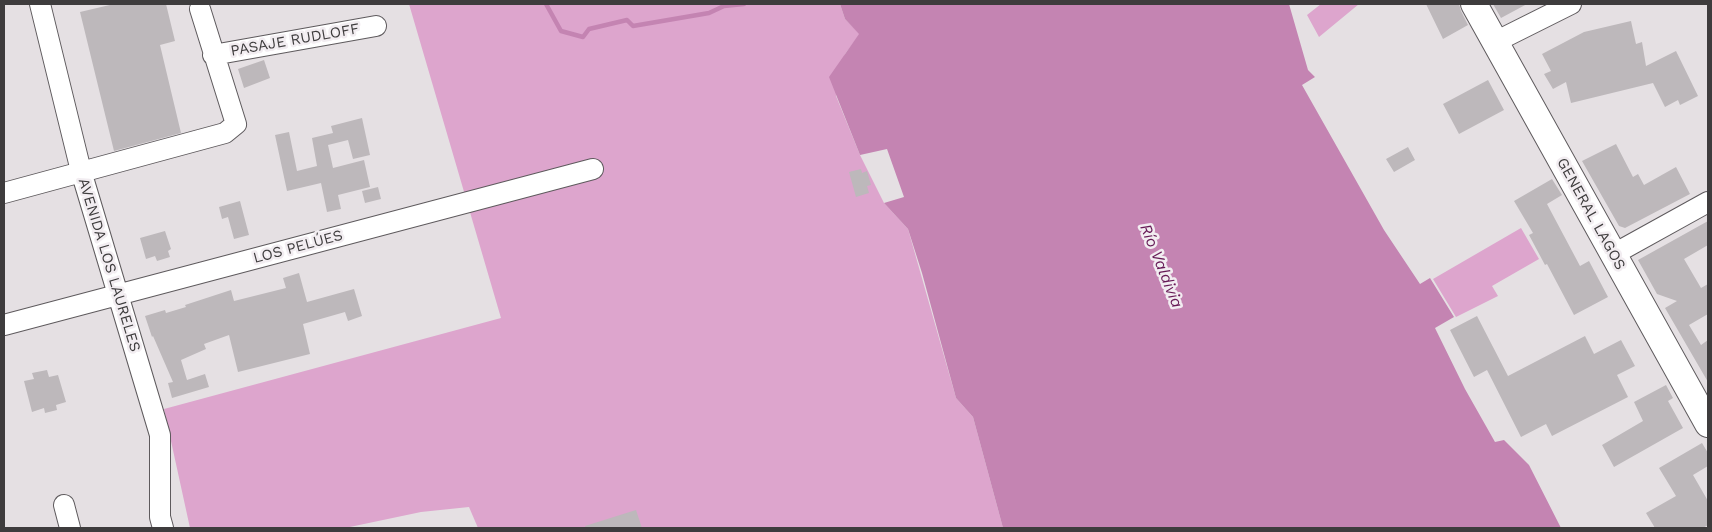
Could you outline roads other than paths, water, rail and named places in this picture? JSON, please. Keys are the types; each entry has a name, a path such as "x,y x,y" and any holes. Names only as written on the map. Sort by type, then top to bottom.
{"main road":[{"name":"GENERAL LAGOS","path":"1474,4 1708,424"}],"street":[{"name":"AVENIDA LOS LAURELES","path":"40,4 81,171 160,435 160,517 163,528"},
{"path":"1496,42 1571,4"},
{"name":"PASAJE RUDLOFF","path":"81,171 225,133 236,124 200,10"},
{"name":"PASAJE RUDLOFF","path":"214,55 376,26"},
{"name":"LOS PELÚES","path":"4,325 593,169"},
{"path":"4,193 81,171"},
{"path":"1614,254 1708,202"},
{"path":"64,505 70,528"}],"water":[{"name":"Río Valdivia","path":"840,4 1289,4 1308,70 1315,77 1302,85 1384,230 1420,284 1430,278 1454,317 1435,328 1465,389 1495,442 1504,440 1529,465 1561,528 1003,528 973,417 956,398 908,229 884,203 904,197 887,149 860,155 829,77 859,34 845,19"}],"waterway":[{"path":"546,4 561,31 583,37 589,29 627,20 633,26 709,13 724,6 744,4"}]}
